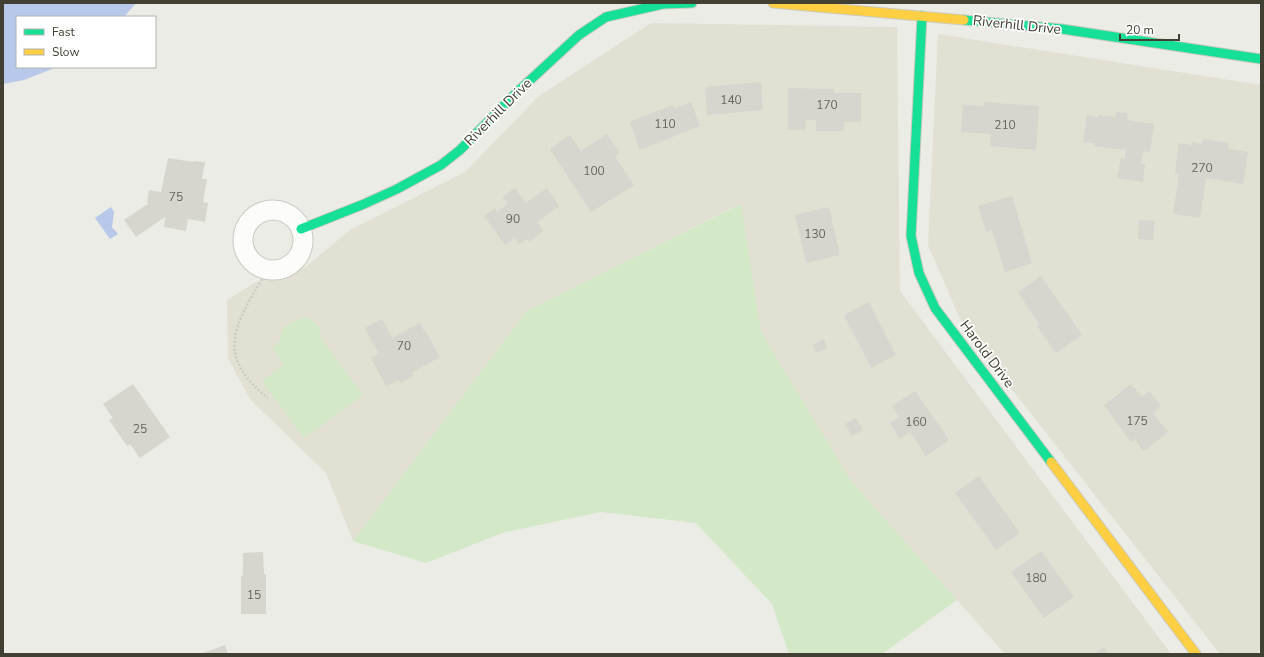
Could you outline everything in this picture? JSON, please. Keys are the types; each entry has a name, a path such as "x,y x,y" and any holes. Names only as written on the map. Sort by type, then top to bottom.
{"street":[{"name":"Riverhill Drive","path":"301,229 397,189 441,165 460,150 515,94 574,40 606,18 663,4 692,3"},
{"name":"Riverhill Drive","path":"772,3 1062,29 1261,59"},
{"name":"Harold Drive","path":"922,16 911,236 919,273 935,308 1196,654"}],"path":[{"path":"262,279 239,322 235,337 235,349 242,370 258,389 268,398"}],"shaded area":[{"path":"651,23 897,27 900,291 1171,654 1005,654 851,481 763,345 740,204 527,311 353,541 326,473 250,399 228,358 227,300 256,282 303,269 350,230 465,172 539,96"},
{"path":"938,34 1261,85 1261,649 1256,654 1220,654 965,330 928,245"}],"green space":[{"path":"741,204 761,332 851,481 957,600 882,654 789,654 772,604 696,523 601,512 505,532 426,563 353,541 527,311"},
{"path":"308,317 319,327 321,338 363,395 304,438 262,381 284,365 273,349 280,341 283,328 301,318"}],"water":[{"path":"3,3 136,3 125,16 16,16 16,68 54,68 24,80 3,84"},
{"path":"111,207 114,212 112,227 118,234 110,239 95,218"}],"building":[{"path":"761,82 763,110 707,115 705,87"},
{"path":"788,88 834,89 834,93 861,93 861,122 844,122 844,131 816,131 816,120 806,120 805,130 788,130"},
{"path":"691,102 700,126 640,150 630,122 673,105 674,109"},
{"path":"984,102 1039,106 1036,150 990,146 991,134 961,132 963,105 984,106"},
{"path":"1116,112 1128,113 1127,120 1154,124 1150,152 1143,151 1141,164 1145,164 1143,182 1117,178 1121,158 1125,159 1126,150 1094,146 1095,143 1083,142 1087,115 1098,117 1099,115 1116,117"},
{"path":"607,134 619,152 615,157 634,185 591,212 550,149 570,135 581,151"},
{"path":"1203,139 1229,143 1228,149 1248,152 1243,184 1206,178 1200,218 1173,214 1179,174 1175,173 1179,143 1192,145 1192,142 1202,144"},
{"path":"168,158 193,162 205,162 202,179 207,179 203,202 208,203 205,222 188,219 186,231 164,227 165,217 136,237 124,220 149,203 147,203 149,190 161,192"},
{"path":"515,188 526,203 547,188 559,206 537,222 543,231 529,242 527,239 519,244 515,238 505,245 484,216 495,208 497,212 508,204 502,197"},
{"path":"1012,196 1032,263 1005,272 992,230 986,232 978,206"},
{"path":"829,207 840,255 806,263 795,215"},
{"path":"1139,220 1155,221 1153,240 1138,239"},
{"path":"1041,276 1082,335 1056,353 1037,326 1039,324 1018,292"},
{"path":"869,302 896,355 871,368 844,315"},
{"path":"382,319 392,338 420,323 440,357 411,373 413,376 400,383 399,380 386,386 371,358 379,354 365,328"},
{"path":"824,339 827,348 817,353 812,345"},
{"path":"133,384 170,437 140,458 130,444 127,446 109,420 113,418 103,404"},
{"path":"1131,384 1142,397 1149,391 1161,406 1153,414 1168,432 1143,451 1135,439 1131,442 1104,405"},
{"path":"915,391 949,440 926,456 910,432 900,439 890,423 899,417 892,406"},
{"path":"856,418 863,430 852,436 845,424"},
{"path":"979,476 1020,533 996,550 955,493"},
{"path":"1041,551 1074,597 1044,618 1011,572"},
{"path":"263,552 264,574 266,574 266,614 241,614 241,576 243,575 243,553"},
{"path":"225,645 228,654 200,654"},
{"path":"1104,647 1108,654 1094,654"}],"traffic: fast":[{"path":"301,229 397,189 441,165 460,150 515,94 579,35 606,17 663,4 692,3"},
{"path":"922,16 911,236 919,273 935,308 1051,462"},
{"path":"964,20 1062,29 1261,59"}],"traffic: slow":[{"path":"773,3 964,20"},
{"path":"1051,462 1196,654"}]}
